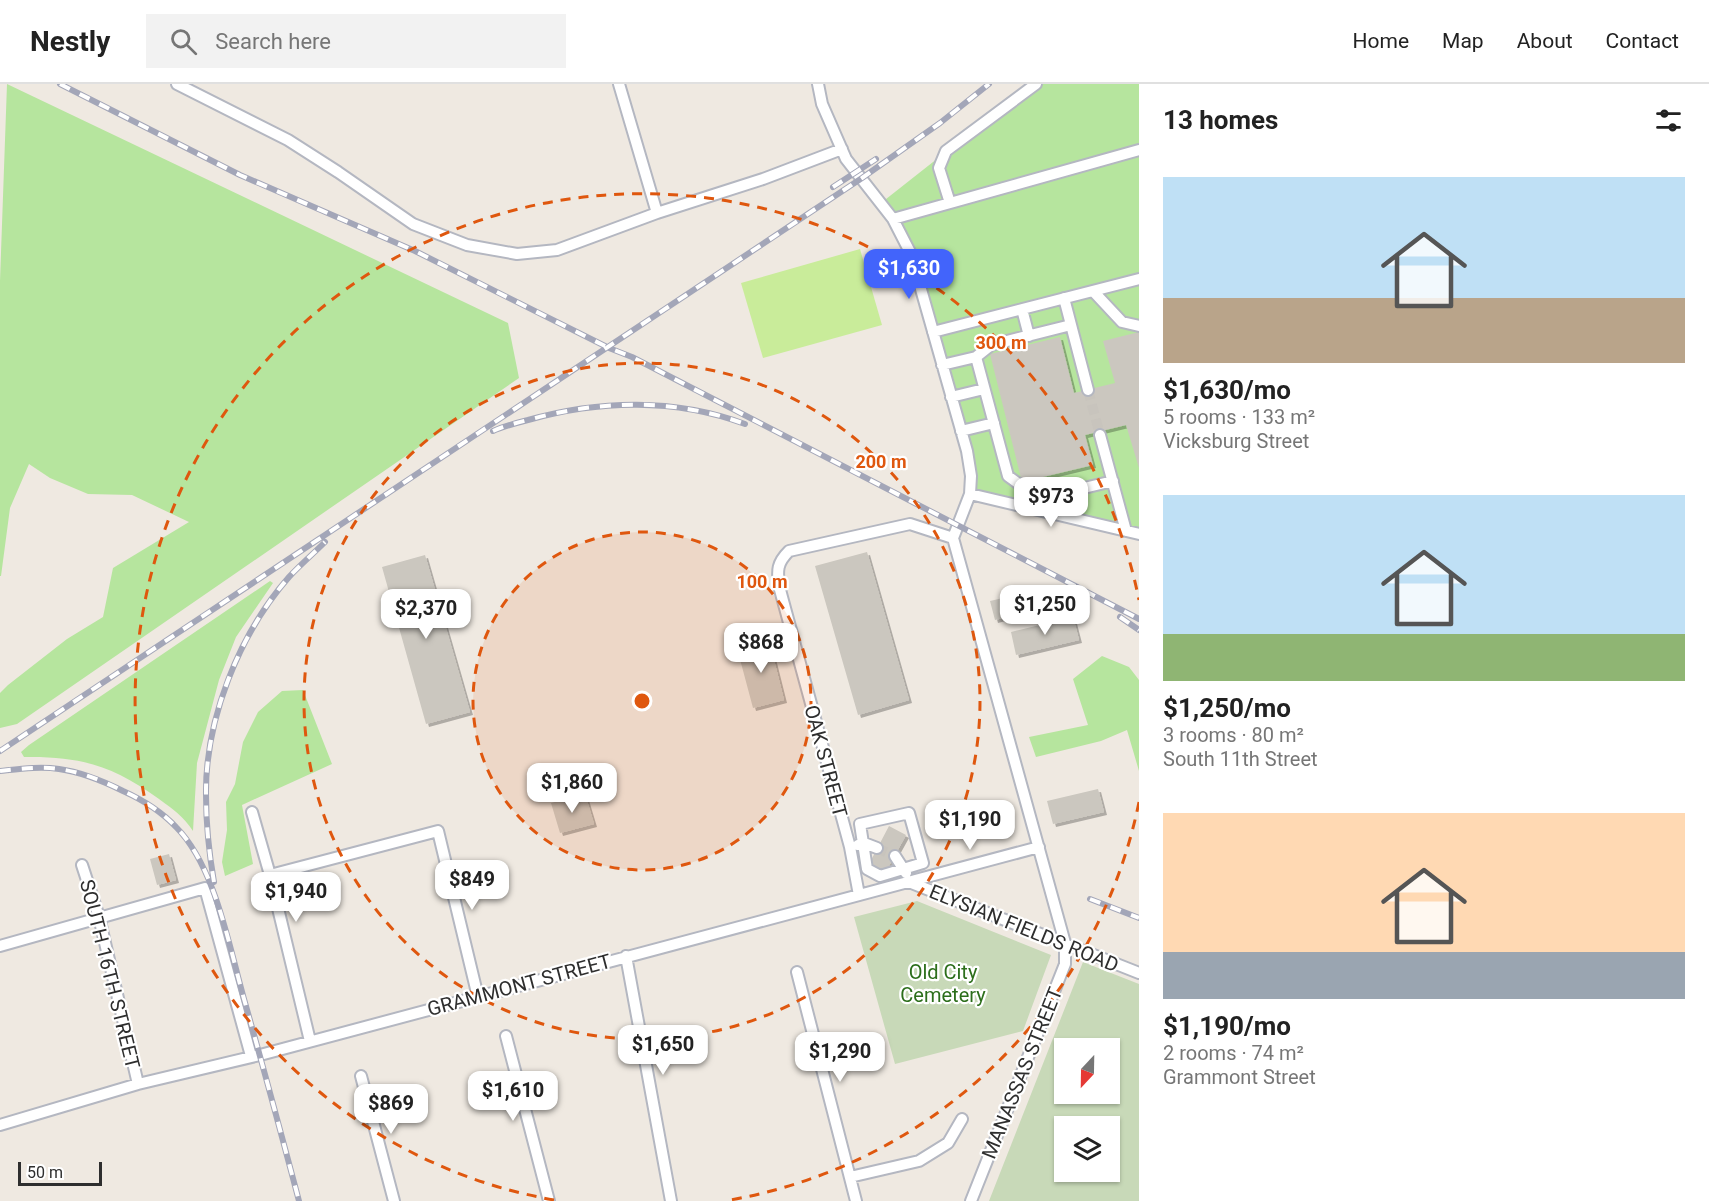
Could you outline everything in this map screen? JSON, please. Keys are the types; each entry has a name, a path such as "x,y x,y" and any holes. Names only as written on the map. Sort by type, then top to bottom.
{"street":[{"path":"177,84 288,140 413,224 467,245 518,254 557,250 842,149"},
{"path":"620,84 657,213"},
{"path":"818,84 822,104 846,159 893,219 911,254 967,452 971,476 970,494 953,538 1065,943"},
{"path":"950,203 939,168 946,151 1036,84"},
{"path":"893,219 1139,150"},
{"path":"933,332 1139,279"},
{"path":"1093,291 1122,322 1139,326"},
{"path":"1064,298 1088,390"},
{"path":"1022,309 1029,336"},
{"path":"942,365 976,357 991,345 1071,325"},
{"path":"976,357 1008,476 1027,490 1052,496 1113,481"},
{"path":"951,397 984,389"},
{"path":"961,431 994,423"},
{"path":"1100,435 1126,531"},
{"path":"970,494 1139,534"},
{"name":"OAK STREET","path":"859,896 850,847 777,573 781,559 789,551 910,524 953,538"},
{"path":"252,812 270,875 310,1041"},
{"path":"909,813 923,863 904,869 880,876 867,869 860,824 909,813"},
{"path":"270,875 438,831 478,997"},
{"path":"850,847 864,843 877,848"},
{"name":"GRAMMONT STREET","path":"0,1125 138,1084 478,997 1039,847"},
{"path":"895,856 909,882"},
{"name":"SOUTH 16TH STREET","path":"82,865 99,917 138,1084"},
{"name":"ELYSIAN FIELDS ROAD","path":"909,882 1139,973"},
{"path":"0,946 205,888 251,1056"},
{"name":"MANASSAS STREET","path":"971,1201 1065,964 1065,943"},
{"path":"626,956 671,1201"},
{"path":"797,972 856,1201"},
{"path":"506,1036 549,1201"},
{"path":"361,1076 394,1201"},
{"path":"850,1177 919,1161 948,1143 962,1119"}],"green space":[{"path":"7,84 508,323 519,378 17,724 0,728 0,693 67,639 103,617 113,568 189,522 132,495 88,494 50,478 29,464 10,508 0,576 0,281"},
{"path":"1032,84 1139,84 1139,534 970,494 971,476 911,254 881,203"},
{"path":"860,249 882,325 763,358 741,283"},
{"path":"270,581 273,583 236,637 219,680 197,763 193,831 182,817 127,778 80,761 24,757 21,752 29,745"},
{"path":"1102,656 1129,667 1139,680 1139,771 1127,730 1101,741 1036,757 1029,737 1088,725 1073,679"},
{"path":"303,690 332,764 242,805 253,864 225,876 222,862 227,830 226,802 235,784 243,742 258,712 282,691"},
{"name":"Old City Cemetery","path":"917,901 1051,955 1023,1031 895,1064 854,917"},
{"path":"1083,962 1139,984 1139,1201 989,1201"}],"building":[{"path":"1139,332 1139,468 1126,425 1085,435 1093,465 1022,482 990,354 1060,337 1074,393 1115,383 1103,341"},
{"path":"867,552 909,700 858,715 815,566"},
{"path":"425,555 470,712 426,724 382,567"},
{"path":"1025,593 1030,611 995,620 990,601"},
{"path":"1073,617 1079,640 1016,655 1011,632"},
{"path":"769,640 784,700 753,708 737,648"},
{"path":"1098,789 1104,812 1053,824 1047,801"},
{"path":"585,794 594,824 560,833 551,803"},
{"path":"889,826 906,835 885,873 869,864"},
{"path":"169,854 176,880 157,885 150,859"}],"tunnel":[{"path":"1088,390 1100,435"},
{"path":"877,848 895,856"}],"railway":[{"path":"60,84 240,175 415,251 609,348 632,357 1139,619"},
{"path":"0,751 862,178 940,123 989,84"},
{"path":"833,187 876,159"},
{"path":"493,431 555,413 637,405 692,410 745,424"},
{"path":"214,882 208,838 207,766 212,737 228,679 255,625 271,600 289,577 325,542"},
{"path":"1120,617 1139,630"},
{"path":"0,771 52,768 100,780 138,798 158,811 190,843 211,885 219,908 299,1201"},
{"path":"1090,899 1139,918"}]}
